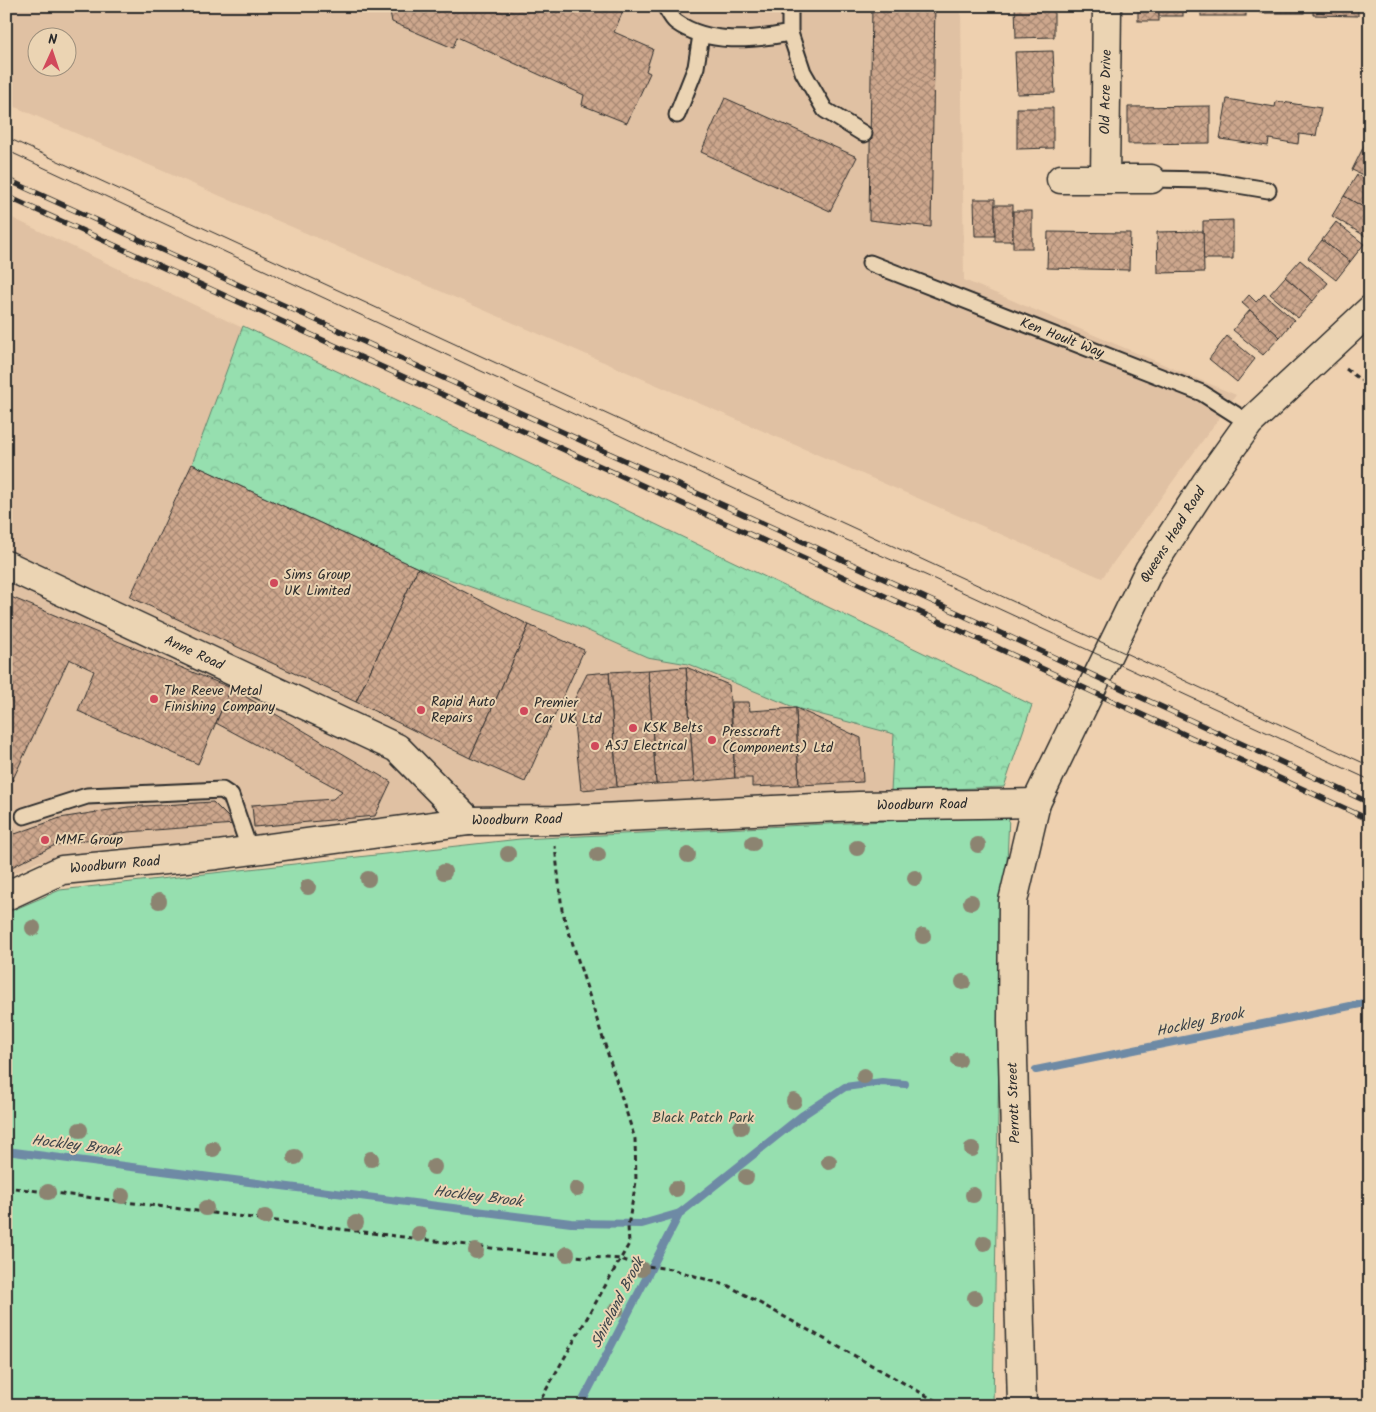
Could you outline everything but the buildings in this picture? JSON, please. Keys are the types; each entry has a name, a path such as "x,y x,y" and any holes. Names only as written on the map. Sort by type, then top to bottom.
{"street":[{"name":"Old Acre Drive","path":"1104,178 1107,6"},
{"path":"1061,179 1151,179"},
{"name":"Queens Head Road","path":"1036,803 1149,570 1206,483 1249,423 1370,310"},
{"name":"Anne Road","path":"6,565 398,748 469,821"},
{"name":"Woodburn Road","path":"6,896 62,870 250,851 469,821 556,820 859,806 1036,803"},
{"name":"Perrott Street","path":"1022,1406 1012,1020 1013,901 1036,803"}],"lane":[{"path":"665,6 675,22 701,35 733,39 790,33"},
{"path":"790,6 790,33 803,72 825,110 864,134"},
{"path":"677,115 696,67 701,35"},
{"path":"1151,179 1207,180 1268,190"},
{"name":"Ken Hoult Way","path":"870,263 1202,393 1249,423"},
{"path":"24,816 87,796 222,790 231,796 250,851"}],"path":[{"path":"537,1406 629,1244 628,1226 636,1182 635,1139 562,910 555,857 556,820"},
{"path":"6,1187 539,1254 621,1259 638,1265 671,1269 729,1286 945,1406"}],"shaded area":[{"path":"6,6 961,6 964,280 1236,395 1102,578 6,103"},
{"path":"6,215 1032,705 1004,787 461,809 39,861 6,877"}],"green space":[{"path":"243,326 1032,705 1004,787 891,791 894,734 796,708 688,664 647,657 566,621 418,568 192,464"},
{"name":"Black Patch Park","path":"1009,815 999,1052 993,1406 6,1406 6,913 60,890 520,839"}],"waterway":[{"name":"Hockley Brook","path":"1036,1070 1370,1002"},
{"name":"Hockley Brook","path":"6,1151 571,1223 642,1224 680,1213 803,1115 845,1087 882,1082 905,1084"},
{"name":"Shireland Brook","path":"580,1406 680,1213"}],"tram line":[{"path":"6,137 1370,766"},
{"path":"6,150 795,517 932,578 1370,780"}],"railway":[{"path":"6,179 791,536 1370,803"},
{"path":"6,196 835,573 1370,820"}],"place":[{"name":"Sims Group UK Limited","path":"274,583"},
{"name":"The Reeve Metal Finishing Company","path":"154,699"},
{"name":"Rapid Auto Repairs","path":"421,710"},
{"name":"Premier Car UK Ltd","path":"524,711"},
{"name":"KSK Belts","path":"633,728"},
{"name":"Presscraft (Components) Ltd","path":"712,740"},
{"name":"ASJ Electrical","path":"595,746"},
{"name":"MMF Group","path":"45,840"}]}
